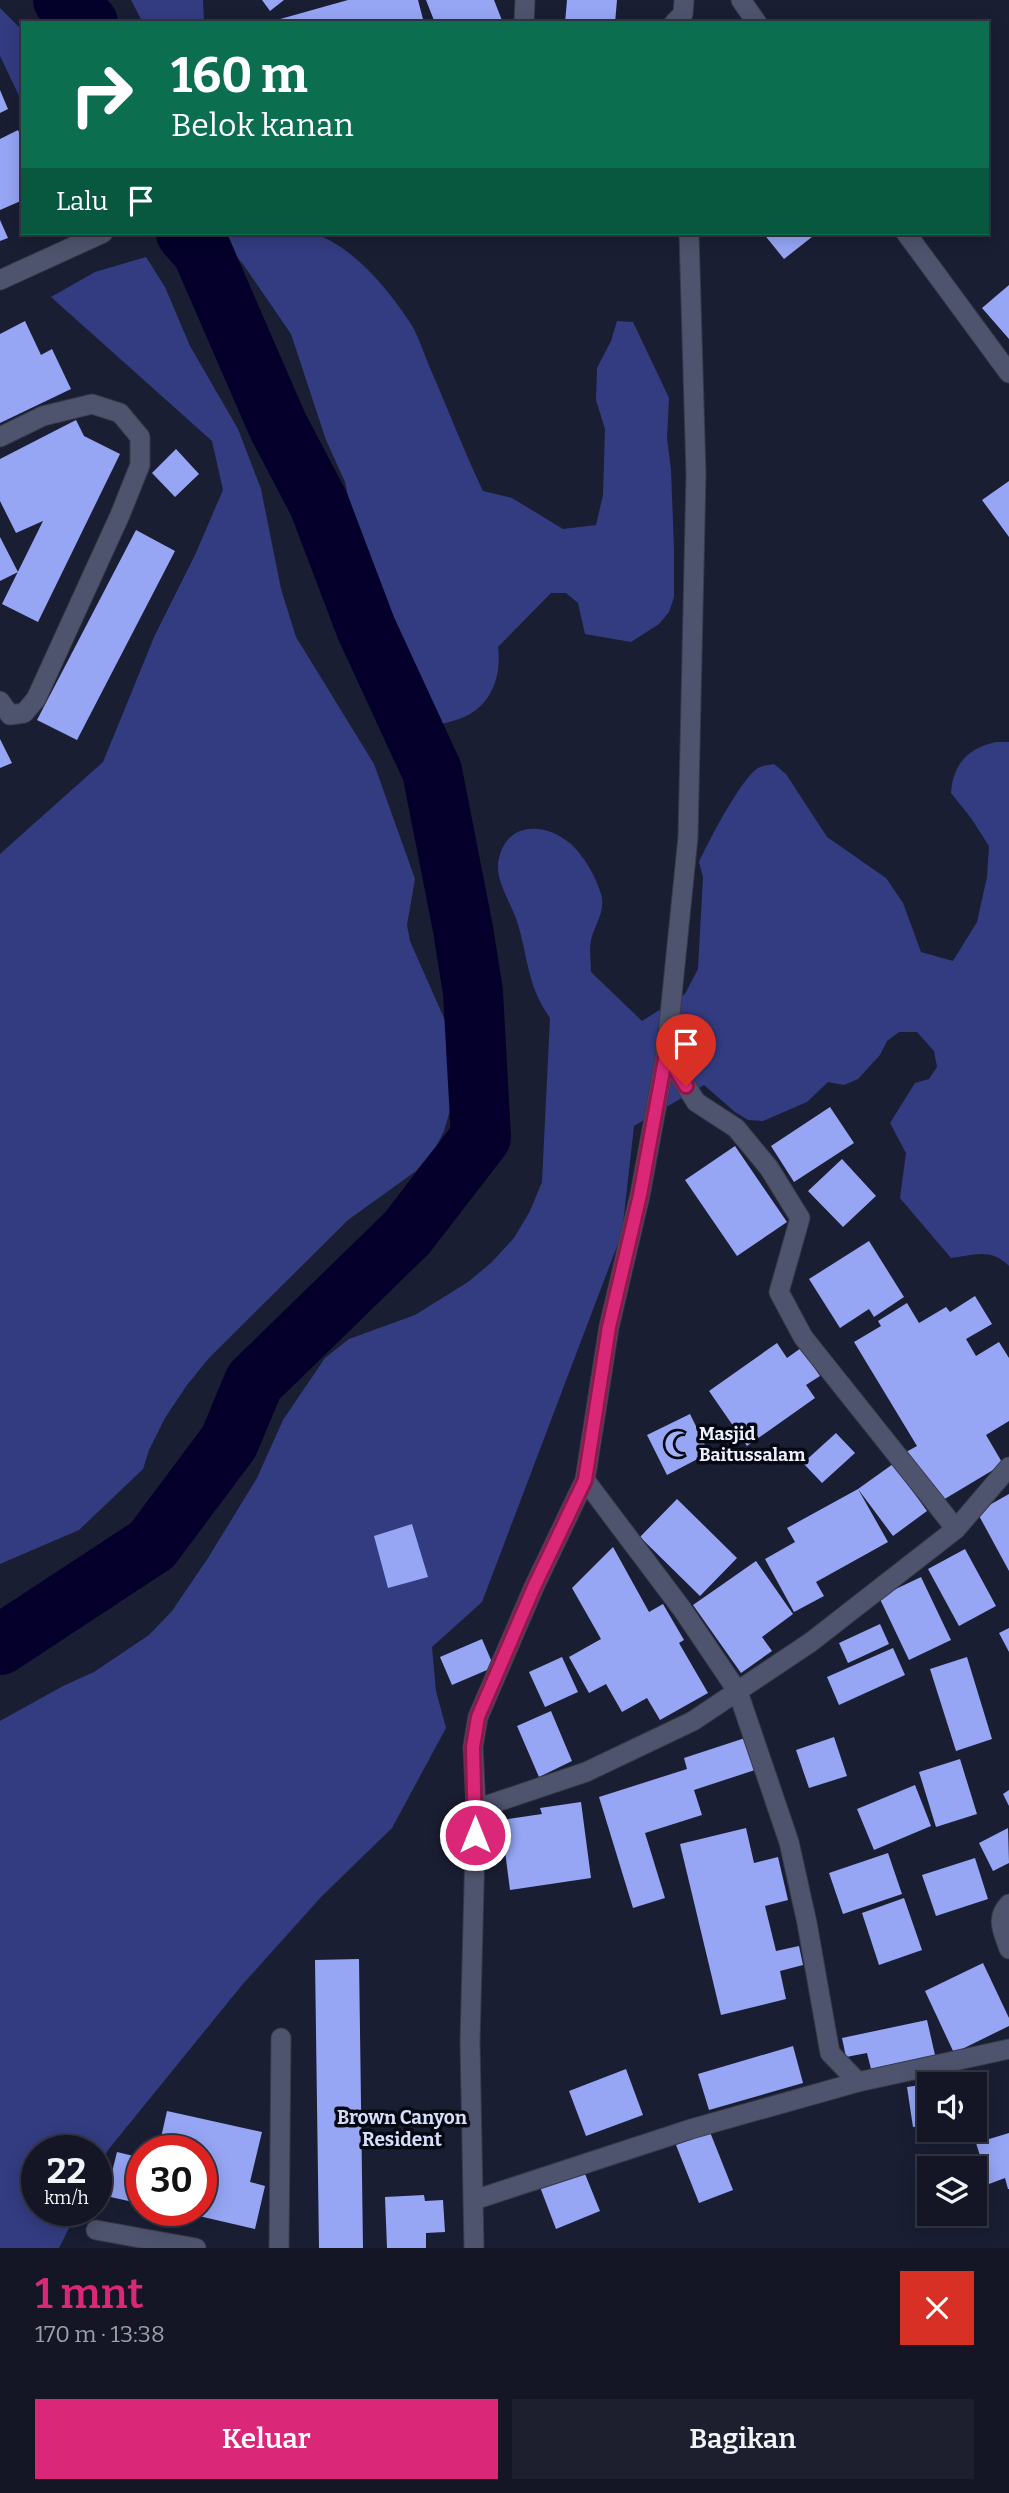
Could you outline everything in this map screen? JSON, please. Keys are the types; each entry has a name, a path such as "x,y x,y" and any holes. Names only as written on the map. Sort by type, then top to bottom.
{"street":[{"path":"524,21 525,0"},
{"path":"741,0 756,21"},
{"path":"474,2248 470,2042 475,1810 473,1747 478,1717 534,1587 585,1480 609,1327 640,1195 666,1054 688,837 696,474 689,235"},
{"path":"907,235 1009,373"},
{"path":"0,280 96,237"},
{"path":"0,437 43,416 92,404 120,412 140,437 140,465 36,699 24,713 10,715 0,701"},
{"path":"666,1054 696,1102 736,1128 769,1168 800,1218 779,1292 803,1337 956,1529"},
{"path":"475,1810 586,1772 693,1721 811,1642 956,1529 1009,1467"},
{"path":"585,1480 682,1609 738,1692 789,1842 807,1923 830,2053 858,2082"},
{"path":"1009,1905 999,1921 1009,1949"},
{"path":"279,2248 281,2038"},
{"path":"474,2200 691,2129 858,2082 1009,2049"},
{"path":"96,2231 196,2248"}],"shaded area":[{"path":"131,0 203,0 204,21 142,21"},
{"path":"0,8 21,29 21,100 0,56"},
{"path":"220,235 316,235 340,246 354,257 380,283 414,329 483,491 512,498 563,529 596,525 603,495 605,429 596,400 597,368 611,341 617,321 633,322 669,398 667,438 671,470 674,597 669,612 659,624 631,642 585,634 578,603 566,593 551,593 498,647 495,683 481,706 460,718 436,726 377,607 370,560 352,514 345,482 326,440 291,334"},
{"path":"146,257 165,287 190,346 238,429 261,489 281,589 296,637 374,764 415,879 407,925 410,941 447,1025 457,1086 444,1131 436,1147 416,1171 348,1220 209,1358 165,1418 143,1469 79,1530 0,1564 0,854 103,762 155,635 195,555 223,490 212,441 51,297 95,272"},
{"path":"1009,742 1009,1266 989,1255 951,1258 900,1198 906,1153 890,1123 915,1083 929,1079 937,1067 934,1051 917,1032 899,1032 887,1041 880,1055 858,1079 844,1085 828,1082 807,1102 763,1121 748,1120 704,1085 634,1126 622,1233 482,1602 432,1647 436,1691 446,1728 392,1828 321,1897 242,1985 112,2145 112,2135 21,2135 21,2226 70,2226 59,2248 0,2248 0,1721 94,1672 149,1635 172,1611 208,1558 257,1478 283,1420 325,1358 349,1339 415,1315 468,1282 492,1262 514,1238 530,1211 542,1182 550,1018 533,985 516,920 499,876 499,858 504,846 519,831 540,829 561,837 580,854 596,881 602,900 601,912 591,940 591,972 642,1021 685,994 698,969 703,877 699,862 743,785 758,768 774,764 786,774 827,837 886,878 903,903 921,952 953,961 977,922 987,877 989,846 951,793 952,783 964,759 977,748"}],"building":[{"path":"262,0 284,0 270,11"},
{"path":"348,0 418,0 423,21 273,21"},
{"path":"426,0 494,0 502,21 434,21"},
{"path":"567,0 617,0 615,21 565,21"},
{"path":"0,90 8,109 0,113"},
{"path":"18,130 21,137 21,201 0,210 0,139"},
{"path":"0,220 8,238 0,241"},
{"path":"765,235 814,235 784,259"},
{"path":"1009,285 1009,339 982,308"},
{"path":"25,321 41,355 52,349 71,389 0,423 0,334"},
{"path":"76,420 84,436 120,454 38,622 2,604 43,521 16,533 0,501 0,459"},
{"path":"176,449 199,474 175,497 152,473"},
{"path":"1009,481 1009,537 982,500"},
{"path":"136,530 175,551 77,740 37,720"},
{"path":"0,537 18,572 0,581"},
{"path":"0,739 12,763 0,768"},
{"path":"830,1107 854,1143 794,1182 771,1146"},
{"path":"735,1146 787,1222 737,1256 685,1180"},
{"path":"842,1159 876,1196 843,1227 808,1191"},
{"path":"869,1241 904,1297 874,1317 869,1309 840,1328 809,1279"},
{"path":"975,1296 992,1324 966,1339 976,1356 999,1342 1009,1358 1009,1421 986,1435 1003,1464 938,1503 906,1452 917,1446 854,1342 881,1326 878,1321 907,1303 919,1323 946,1307 950,1312"},
{"path":"777,1343 787,1358 801,1348 820,1376 806,1385 815,1398 747,1446 709,1391"},
{"name":"Masjid Baitussalam","path":"690,1414 709,1453 667,1475 647,1435"},
{"path":"836,1433 855,1453 822,1483 803,1463"},
{"path":"893,1464 927,1511 893,1536 858,1489"},
{"path":"858,1489 888,1542 816,1582 824,1596 794,1612 765,1559 795,1542 787,1528"},
{"path":"1009,1494 1009,1571 977,1512"},
{"path":"677,1499 737,1558 700,1596 640,1537"},
{"path":"412,1524 428,1577 388,1588 374,1536"},
{"path":"613,1547 649,1612 663,1604 684,1640 679,1643 708,1693 660,1720 647,1698 622,1712 606,1684 589,1693 569,1657 601,1639 572,1588"},
{"path":"965,1549 996,1606 959,1626 928,1569"},
{"path":"756,1561 793,1614 762,1637 772,1651 741,1673 693,1605"},
{"path":"921,1577 951,1640 909,1660 879,1597"},
{"path":"880,1624 889,1644 848,1663 839,1643"},
{"path":"1009,1628 1009,1652 999,1633"},
{"path":"482,1639 494,1667 452,1685 440,1657"},
{"path":"893,1648 905,1675 839,1705 827,1677"},
{"path":"562,1657 578,1692 545,1707 529,1672"},
{"path":"967,1657 992,1739 956,1751 930,1669"},
{"path":"551,1711 572,1761 539,1777 517,1726"},
{"path":"834,1737 847,1776 809,1788 796,1750"},
{"path":"745,1738 755,1770 694,1790 702,1815 645,1833 665,1898 633,1908 599,1797 687,1769 684,1758"},
{"path":"960,1759 977,1814 936,1827 919,1772"},
{"path":"915,1785 931,1826 874,1850 857,1809"},
{"path":"1009,1790 1009,1806 1003,1794"},
{"path":"581,1802 591,1878 510,1890 501,1820 542,1814 540,1808"},
{"path":"746,1828 754,1863 778,1857 788,1900 765,1906 776,1951 799,1946 803,1965 780,1971 786,1999 721,2015 680,1844"},
{"path":"1008,1828 1009,1863 993,1871 979,1843"},
{"path":"888,1853 902,1894 843,1914 829,1873"},
{"path":"975,1858 988,1899 936,1916 922,1875"},
{"path":"904,1898 922,1950 879,1965 862,1913"},
{"path":"359,1959 363,2248 319,2248 315,1960"},
{"path":"983,1963 1009,2018 1009,2026 954,2053 925,1991"},
{"path":"927,2020 935,2055 871,2069 867,2053 846,2057 842,2038"},
{"path":"793,2046 803,2083 709,2110 698,2074"},
{"path":"626,2069 643,2115 586,2136 569,2091"},
{"path":"917,2086 917,2126 913,2127 907,2087"},
{"path":"167,2111 262,2132 250,2182 265,2186 255,2229 217,2220 217,2135 162,2135"},
{"path":"710,2132 733,2190 699,2203 676,2145"},
{"path":"1009,2133 1009,2189 1005,2178 989,2184 987,2156 980,2156 976,2143 987,2142 987,2140"},
{"path":"117,2152 126,2154 126,2200 112,2197 112,2172"},
{"path":"583,2169 600,2211 556,2229 540,2187"},
{"path":"424,2195 425,2201 443,2200 445,2232 426,2233 426,2248 387,2248 385,2197"}],"waterway":[{"path":"63,0 86,21"},
{"path":"0,1645 152,1545 229,1442 254,1382 407,1233 481,1137 473,992 432,771 366,628 319,504 278,426 202,251 188,235"}],"place":[{"name":"Masjid Baitussalam","path":"678,1444"}],"district":[{"name":"Brown Canyon Resident","path":"402,2128"}],"route":[{"path":"475,1835 473,1747 478,1717 534,1587 585,1480 609,1327 640,1195 666,1054 686,1086"}]}
